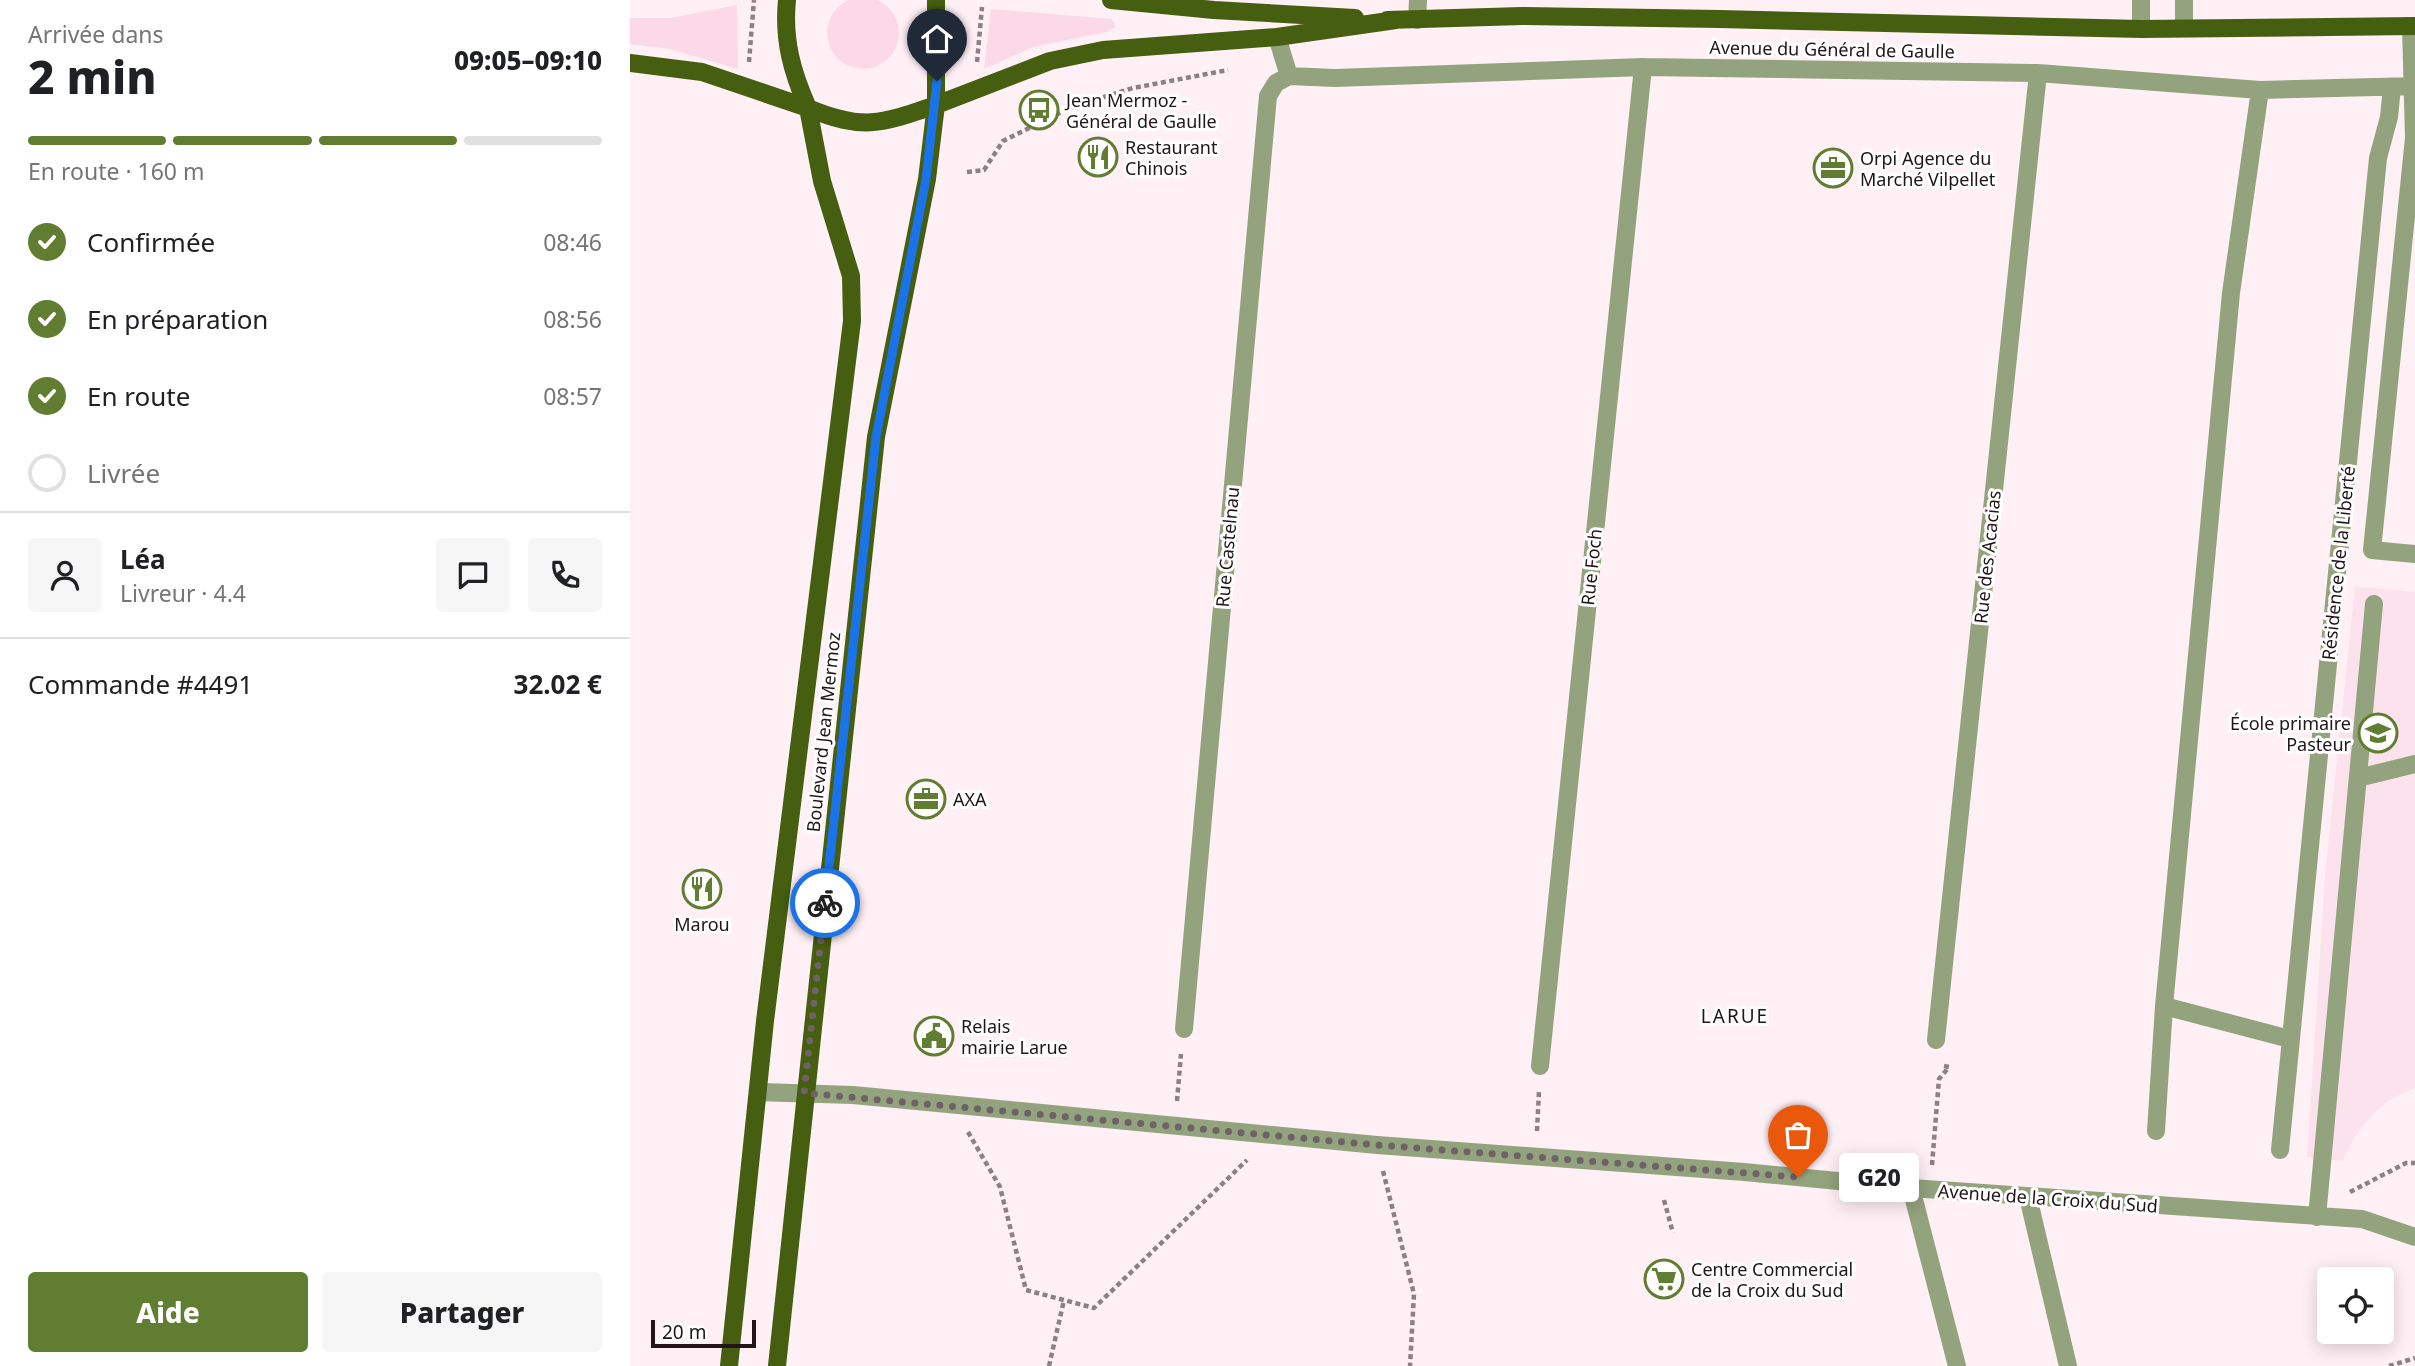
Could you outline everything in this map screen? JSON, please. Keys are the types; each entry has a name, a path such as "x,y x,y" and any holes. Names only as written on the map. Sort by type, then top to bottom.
{"main road":[{"name":"Boulevard Jean Mermoz","path":"729,1366 758,1092 852,321 851,276 822,181 808,108 790,62 786,40 788,0"},
{"name":"Boulevard Jean Mermoz","path":"776,1366 876,437 926,179 936,105 936,0"},
{"name":"Avenue du Général de Gaulle","path":"1111,0 1214,10 1396,20 1654,18 2141,29 2413,26"},
{"name":"Avenue du Général de Gaulle","path":"936,105 1050,61 1103,50 1277,37 1396,20"},
{"path":"630,63 702,72 841,122 871,125 936,105"}],"street":[{"path":"1417,20 1418,0"},
{"path":"2141,0 2141,29"},
{"path":"2184,0 2184,27"},
{"path":"2413,26 2414,138 2372,550 2415,554"},
{"path":"1277,37 1289,76"},
{"name":"Avenue du Général de Gaulle","path":"1289,76 1335,78 1643,67 2038,73 2260,90 2414,86"},
{"name":"Rue Foch","path":"1540,1066 1643,67"},
{"name":"Rue des Acacias","path":"1936,1040 2038,73"},
{"name":"Rue Castelnau","path":"1184,1029 1268,96 1276,83 1289,76"},
{"name":"Résidence de la Liberté","path":"2280,1150 2378,158 2385,137 2392,87"},
{"path":"2156,1131 2164,1006 2231,293 2260,90"},
{"path":"2317,1217 2374,604"},
{"path":"2358,778 2415,764"},
{"path":"2164,1006 2290,1039"},
{"name":"Avenue de la Croix du Sud","path":"758,1092 952,1104 1377,1145 1930,1190 2362,1220 2415,1237"},
{"path":"1911,1188 1957,1366"},
{"path":"2028,1197 2068,1366"}],"path":[{"path":"750,73 749,33 754,0"},
{"path":"976,75 982,7"},
{"path":"967,172 984,170 1003,141 1072,107 1133,88 1233,69"},
{"path":"1175,1126 1184,1029"},
{"path":"1930,1190 1939,1079 1949,1068 1926,1060 1936,1040"},
{"path":"1535,1157 1540,1066"},
{"path":"952,1104 1000,1187 1026,1290 1094,1308 1272,1135"},
{"path":"1377,1145 1414,1294 1410,1366"},
{"path":"2317,1217 2361,1184 2406,1163 2415,1163"},
{"path":"1664,1200 1673,1233"},
{"path":"1049,1366 1064,1300"},
{"path":"2389,1366 2415,1358"}],"shaded area":[{"path":"852,-1 874,-1 883,3 893,13 898,26 898,40 889,59 870,68 856,68 837,59 828,40 828,26 833,13 837,7"},
{"path":"737,5 738,69 670,49 630,44 630,18 670,18"},
{"path":"991,9 1112,19 1116,27 1107,32 1033,47 984,69"},
{"name":"École primaire Pasteur","path":"2355,586 2415,592 2415,1088 2391,1099 2373,1114 2355,1136 2343,1161 2307,1157 2325,875"}],"way so far":[{"path":"825,903 804,1093 853,1095 1377,1145 1798,1177"}],"place":[{"name":"Jean Mermoz - Général de Gaulle","path":"1039,110"},
{"name":"Restaurant Chinois","path":"1098,157"},
{"name":"Orpi Agence du Marché Vilpellet","path":"1833,168"},
{"name":"École primaire Pasteur","path":"2378,733"},
{"name":"AXA","path":"926,799"},
{"name":"Marou","path":"702,889"},
{"name":"Relais mairie Larue","path":"934,1036"},
{"name":"G20","path":"1798,1177"},
{"name":"Centre Commercial de la Croix du Sud","path":"1664,1279"}],"district":[{"name":"LARUE","path":"1735,1016"}],"route":[{"path":"825,903 876,437 926,179 937,81"}]}
